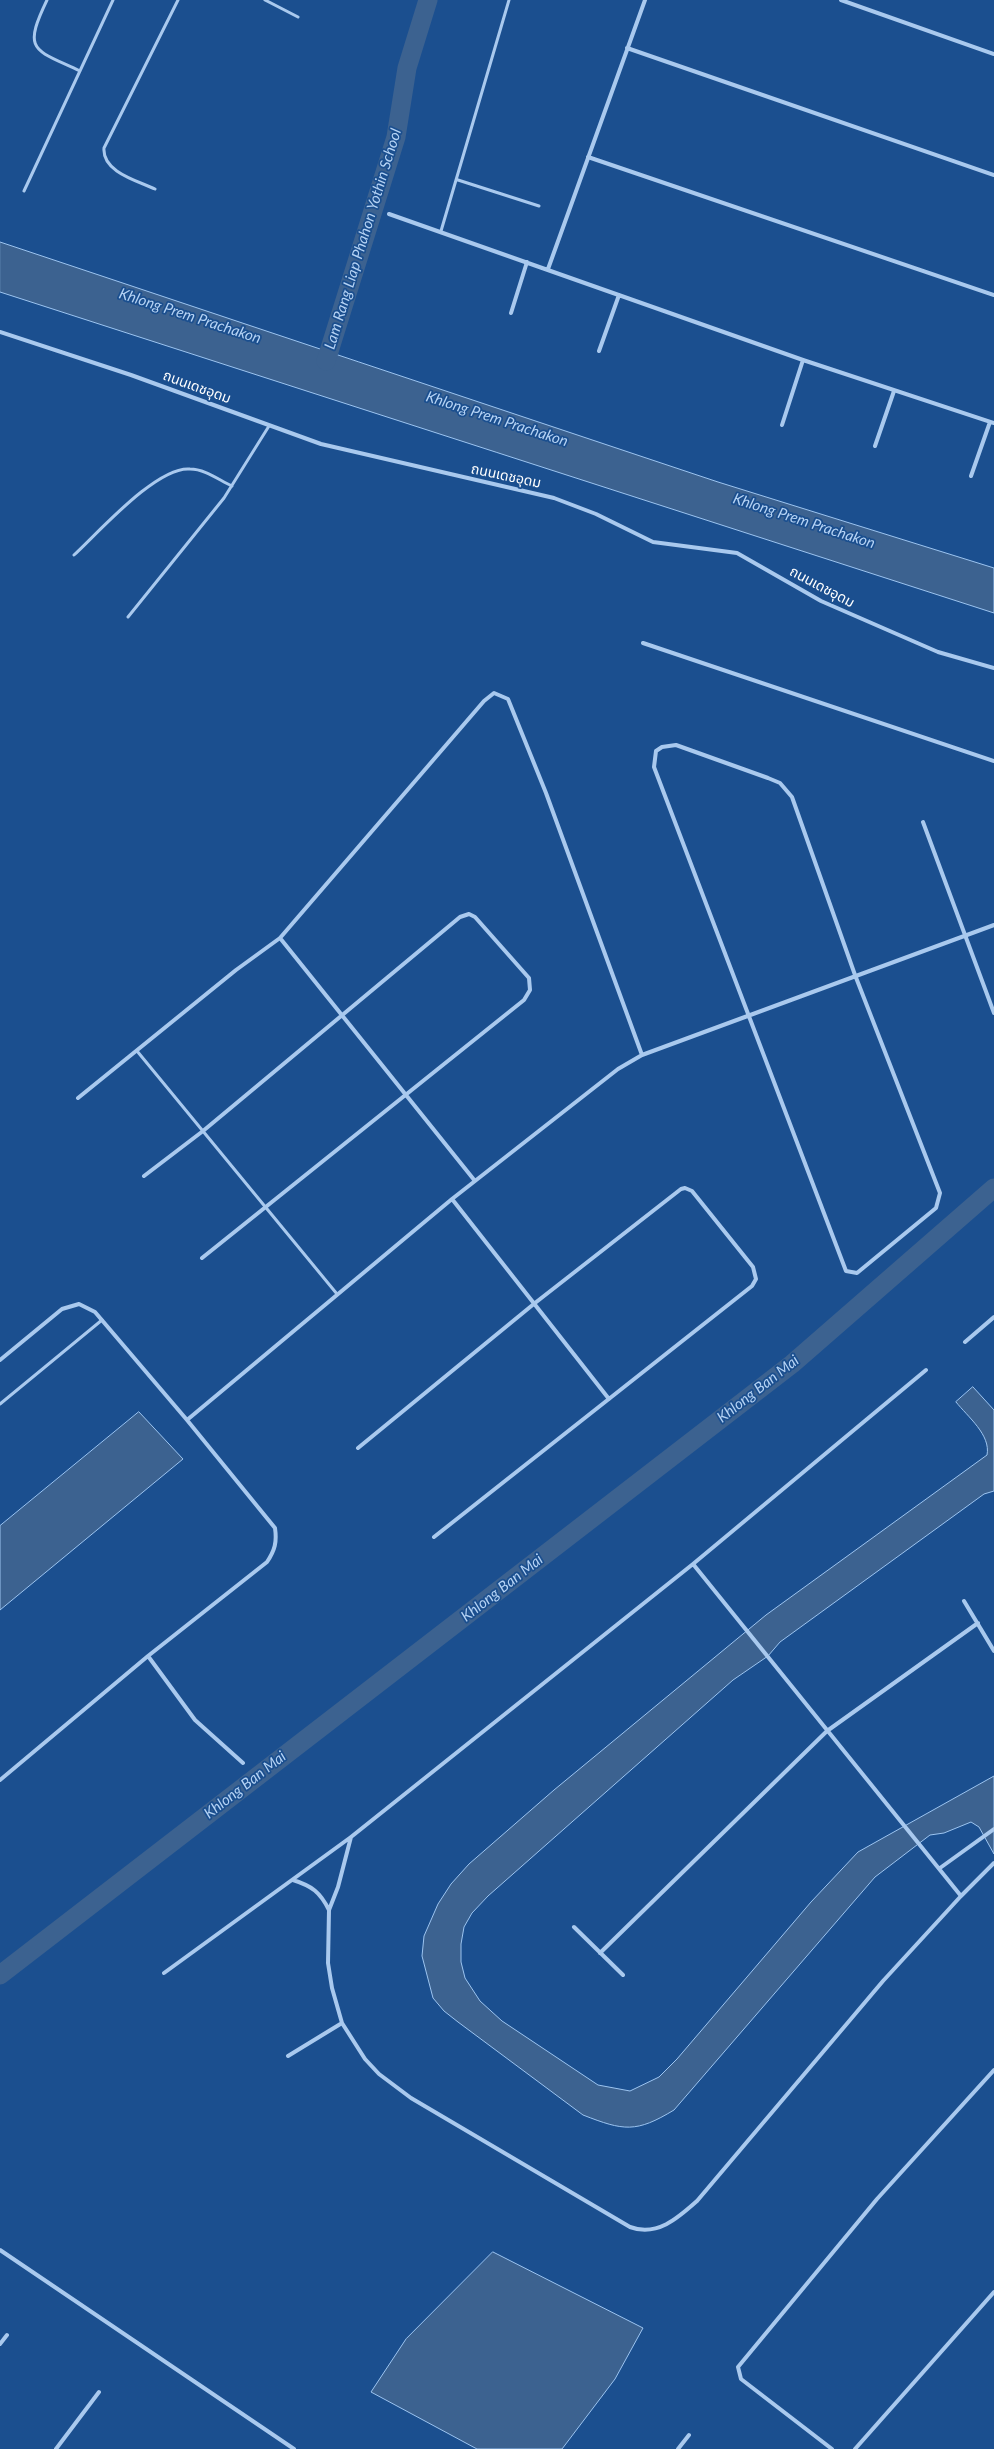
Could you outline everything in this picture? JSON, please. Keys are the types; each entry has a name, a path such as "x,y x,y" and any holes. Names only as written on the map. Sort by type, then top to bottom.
{"street":[{"path":"548,269 644,0"},
{"path":"841,0 994,54"},
{"path":"628,48 994,175"},
{"path":"588,157 994,295"},
{"path":"389,214 441,231 803,360 992,423 971,476"},
{"path":"511,313 527,262"},
{"path":"599,351 619,295"},
{"name":"ถนนเดชอุดม","path":"0,332 131,375 269,426 364,455 568,502 653,542 737,553 829,604 938,652 994,668"},
{"path":"782,425 803,360"},
{"path":"875,446 894,391"},
{"path":"643,643 994,761"},
{"path":"78,1098 236,970 280,938 484,701 494,694 503,695 508,699 546,793 642,1055"},
{"path":"676,745 768,778 786,788 792,797 855,975 940,1193 936,1208 857,1273 846,1271 750,1015 654,767 653,758 656,751 662,747 676,745"},
{"path":"923,822 994,1013"},
{"path":"144,1176 204,1132 465,915 475,917 529,978 530,990 524,1000 267,1208 202,1258"},
{"path":"187,1420 452,1199 590,1089 642,1055 855,975 994,925"},
{"path":"280,938 475,1181"},
{"path":"358,1448 535,1303 681,1190 685,1188 692,1191 753,1267 756,1279 752,1286 434,1537"},
{"path":"452,1199 609,1399"},
{"path":"0,1360 62,1308 72,1304 79,1304 88,1308 103,1319 187,1420 275,1528 277,1539 274,1551 267,1562 148,1656 0,1780"},
{"path":"965,1342 994,1317"},
{"path":"164,1972 351,1837 693,1564 926,1370"},
{"path":"693,1564 827,1731 940,1868 961,1896"},
{"path":"964,1601 994,1651"},
{"path":"600,1953 827,1731 978,1624"},
{"path":"148,1656 195,1720 242,1763"},
{"path":"940,1868 994,1829"},
{"path":"351,1837 338,1887 329,1910 328,1963 332,1988 342,2023 365,2059 379,2074 411,2098 611,2216 641,2231 658,2228 680,2217 697,2201 883,1981 961,1896 994,1863"},
{"path":"293,1880 317,1890 329,1910"},
{"path":"574,1927 623,1975"},
{"path":"288,2056 342,2023"},
{"path":"832,2449 740,2379 738,2368 877,2199 994,2070"},
{"path":"0,2250 294,2449"},
{"path":"855,2449 994,2292"},
{"path":"0,2344 7,2335"},
{"path":"56,2449 99,2392"},
{"path":"678,2449 689,2435"}],"lane":[{"path":"48,0 33,34 33,44 38,51 80,71"},
{"path":"24,191 113,0"},
{"path":"155,189 113,168 105,158 104,148 178,0"},
{"path":"265,0 298,17"},
{"path":"441,231 458,180 509,0"},
{"path":"458,180 540,206"},
{"path":"128,617 198,533 232,486 269,426"},
{"path":"74,555 134,499 171,471 189,468 202,471 232,486"},
{"path":"137,1051 337,1294"},
{"path":"0,1404 103,1319"}],"water":[{"name":"Khlong Prem Prachakon","path":"0,242 718,482 994,568 994,613 0,292"},
{"path":"973,1387 994,1410 994,1491 984,1494 780,1642 768,1656 733,1680 488,1896 472,1913 464,1927 461,1944 461,1962 465,1978 480,2001 502,2021 598,2085 630,2091 659,2077 677,2059 811,1902 858,1852 994,1776 994,1854 979,1827 971,1822 944,1833 930,1835 875,1877 674,2110 650,2123 630,2127 620,2127 583,2115 458,2022 444,2011 433,1998 422,1956 424,1936 438,1904 451,1884 469,1864 554,1790 766,1615 987,1455 986,1440 982,1433 956,1402"},
{"path":"139,1412 183,1459 0,1610 0,1526"},
{"path":"493,2252 643,2328 615,2379 562,2449 477,2449 371,2392 406,2339"}],"waterway":[{"name":"Lam Rang Liap Phahon Yothin School","path":"326,361 396,137 407,68 428,0"},
{"name":"Khlong Ban Mai","path":"0,1975 792,1364 994,1188"}]}
